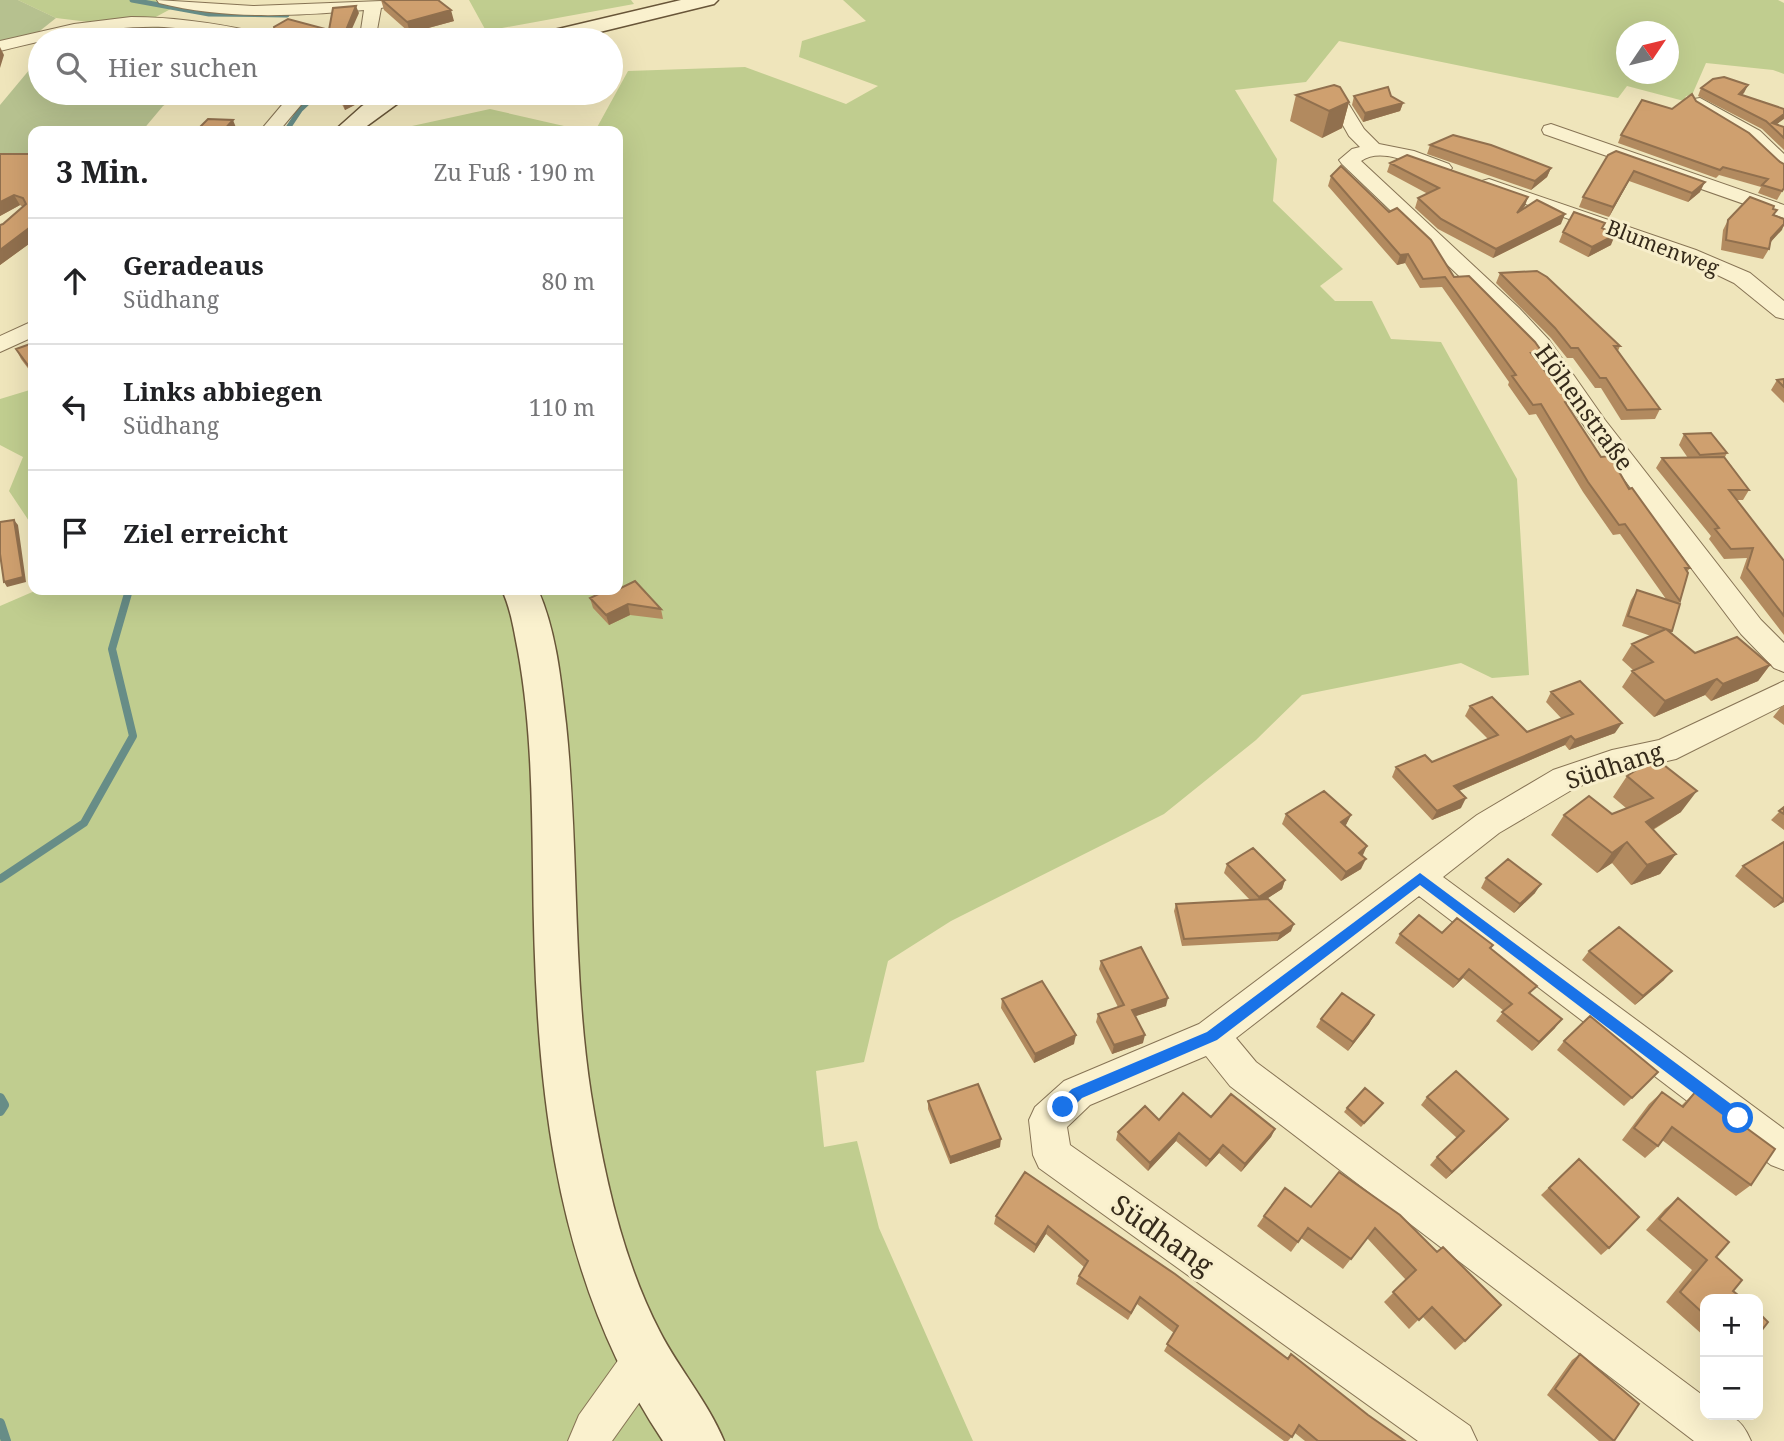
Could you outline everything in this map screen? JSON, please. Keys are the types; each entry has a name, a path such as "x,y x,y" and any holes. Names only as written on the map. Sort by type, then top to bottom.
{"main road":[{"path":"591,28 708,0"},
{"path":"352,126 380,105"},
{"path":"521,595 541,670 550,749 561,1038 571,1122 587,1203 618,1298 645,1360 696,1441"}],"street":[{"path":"165,0 211,9 246,5 373,6 399,0"},
{"path":"369,28 373,6"},
{"path":"80,28 149,22 212,28"},
{"path":"0,46 28,39"},
{"path":"1310,97 1342,107 1356,132 1373,149"},
{"path":"1700,103 1754,135 1784,165"},
{"path":"272,126 290,105"},
{"path":"1551,130 1784,212"},
{"name":"Höhenstraße","path":"1373,149 1357,153 1349,160 1542,345 1596,425 1742,616 1784,661"},
{"name":"Blumenweg","path":"1373,149 1405,156 1689,254 1742,278 1784,312"},
{"path":"0,345 28,331"},
{"name":"Südhang","path":"1455,1441 1052,1155 1048,1120 1077,1093 1212,1036 1488,824 1527,799 1564,779 1612,762 1665,751 1784,692"},
{"path":"1420,878 1784,1152"},
{"path":"1212,1036 1243,1074 1729,1441"},
{"path":"590,1441 594,1430 645,1360"}],"green space":[{"path":"0,0 18,0 56,18 44,28 28,28 28,36 0,43"},
{"path":"18,0 165,0 180,4 152,19 89,22 56,18"},
{"path":"469,0 631,0 634,4 502,28 484,28"},
{"path":"843,0 1778,0 1784,3 1784,74 1773,70 1706,63 1692,95 1686,96 1684,101 1627,86 1618,98 1339,41 1306,82 1235,90 1277,159 1273,201 1343,269 1320,286 1335,301 1372,301 1391,339 1441,342 1517,479 1529,675 1492,678 1461,663 1302,695 1256,740 1164,814 951,921 888,961 864,1062 816,1071 824,1147 857,1141 879,1228 973,1441 0,1441 0,606 28,594 623,595 623,126 598,126 609,105 623,105 623,80 628,71 745,67 846,104 878,86 799,57 802,41 866,21"},
{"path":"148,24 180,28 114,28"},
{"path":"28,71 28,105 165,105 146,126 28,126 28,162 0,156 0,105"},
{"path":"490,109 564,126 412,126"},
{"path":"28,391 28,520 9,491 23,457 0,445 0,399"}],"building":[{"path":"382,0 438,0 451,10 407,22"},
{"path":"356,6 347,28 329,28 333,8"},
{"path":"288,19 322,28 274,28"},
{"path":"1724,77 1748,85 1739,94 1784,109 1784,114 1772,123 1784,127 1784,138 1766,121 1701,88 1713,79"},
{"path":"1334,85 1340,87 1349,102 1329,111 1296,95"},
{"path":"1388,87 1391,96 1403,103 1365,113 1354,96"},
{"path":"1692,94 1696,101 1749,133 1784,164 1782,191 1762,185 1768,179 1723,167 1720,170 1621,135 1642,100 1672,109"},
{"path":"208,119 233,120 228,126 201,126"},
{"path":"1453,135 1491,145 1551,168 1535,181 1430,145"},
{"path":"1616,151 1705,182 1692,193 1634,171 1613,207 1583,197 1608,155"},
{"path":"0,154 28,154 28,229 0,250 0,225 26,204 23,198 14,195 0,202"},
{"path":"1407,155 1528,197 1517,213 1537,200 1565,214 1496,249 1441,219 1418,198 1439,188 1390,163"},
{"path":"1341,166 1389,212 1397,208 1431,240 1454,277 1469,276 1535,342 1542,352 1531,353 1568,401 1565,402 1601,457 1610,456 1629,489 1632,488 1690,568 1685,568 1688,573 1680,601 1625,524 1619,525 1588,482 1541,404 1533,405 1512,376 1516,375 1445,277 1423,279 1408,254 1400,255 1331,176"},
{"path":"1750,197 1774,206 1773,209 1777,210 1773,215 1784,219 1784,224 1771,238 1769,249 1726,240 1728,220"},
{"path":"1574,212 1605,223 1602,228 1615,235 1592,247 1563,232"},
{"path":"1537,271 1547,277 1620,346 1614,346 1660,409 1627,410 1606,378 1600,378 1578,348 1571,348 1555,328 1500,273"},
{"path":"28,345 28,365 16,349"},
{"path":"1711,433 1727,453 1700,455 1684,434"},
{"path":"1724,457 1749,490 1729,490 1784,561 1784,616 1747,568 1753,548 1731,549 1715,529 1719,528 1662,458"},
{"path":"14,520 23,577 4,582 0,554 0,522"},
{"path":"635,581 661,609 628,604 606,615 590,598 596,595 623,595 623,587"},
{"path":"1637,590 1680,604 1672,631 1628,616"},
{"path":"1666,629 1695,653 1737,637 1770,665 1723,684 1717,679 1665,701 1632,671 1653,662 1632,644"},
{"path":"1580,681 1622,723 1575,740 1571,736 1454,786 1466,798 1437,811 1396,767 1425,755 1432,762 1498,735 1470,706 1492,697 1527,732 1573,714 1551,692"},
{"path":"1655,758 1697,791 1646,822 1676,854 1647,865 1627,842 1612,853 1564,815 1589,796 1612,814 1653,798 1627,776"},
{"path":"1324,791 1351,815 1341,822 1367,846 1359,853 1366,859 1346,872 1286,814"},
{"path":"1784,842 1784,898 1783,899 1743,866"},
{"path":"1253,848 1285,880 1259,897 1227,864"},
{"path":"1508,859 1541,884 1520,904 1486,878"},
{"path":"1268,899 1294,924 1280,933 1184,939 1176,904"},
{"path":"1419,915 1442,933 1457,918 1493,945 1490,948 1537,986 1529,993 1562,1019 1539,1042 1502,1012 1512,1004 1469,969 1459,980 1400,934"},
{"path":"1619,927 1672,971 1643,996 1589,951"},
{"path":"1141,947 1168,998 1132,1010 1145,1035 1114,1045 1098,1014 1124,1005 1101,961"},
{"path":"1042,981 1076,1035 1035,1054 1002,999"},
{"path":"1342,993 1374,1015 1353,1042 1321,1019"},
{"path":"1590,1016 1658,1072 1632,1098 1564,1041"},
{"path":"1456,1071 1508,1119 1452,1172 1437,1157 1464,1131 1427,1097"},
{"path":"978,1084 1001,1139 950,1157 928,1101"},
{"path":"1365,1088 1383,1103 1364,1123 1347,1108"},
{"path":"1696,1091 1775,1149 1751,1185 1672,1127 1658,1146 1634,1128 1662,1092 1683,1107"},
{"path":"1183,1093 1211,1117 1231,1094 1275,1129 1245,1164 1223,1145 1210,1160 1179,1133 1150,1163 1118,1132 1145,1106 1159,1120"},
{"path":"1579,1159 1639,1217 1609,1248 1549,1188"},
{"path":"1025,1172 1175,1274 1288,1359 1291,1354 1405,1441 1318,1441 1299,1425 1292,1437 1167,1344 1178,1326 1140,1297 1131,1313 1079,1276 1088,1261 1048,1226 1036,1245 996,1216"},
{"path":"1339,1172 1400,1215 1437,1252 1443,1247 1501,1305 1465,1341 1432,1307 1419,1320 1393,1292 1416,1270 1375,1228 1351,1259 1308,1228 1298,1242 1264,1216 1285,1188 1311,1207"},
{"path":"1678,1198 1729,1242 1716,1257 1742,1280 1733,1291 1737,1294 1700,1294 1700,1310 1680,1292 1707,1260 1659,1219"},
{"path":"1580,1354 1639,1404 1614,1441 1555,1389"}],"waterway":[{"path":"132,0 209,14 287,15"},
{"path":"289,126 305,105"},
{"path":"0,879 84,823 133,736 112,649 128,595"},
{"path":"0,1098 4,1105 0,1111"},
{"path":"0,1423 6,1441"}],"route":[{"path":"1063,1107 1077,1093 1212,1036 1420,878 1738,1118"}]}
